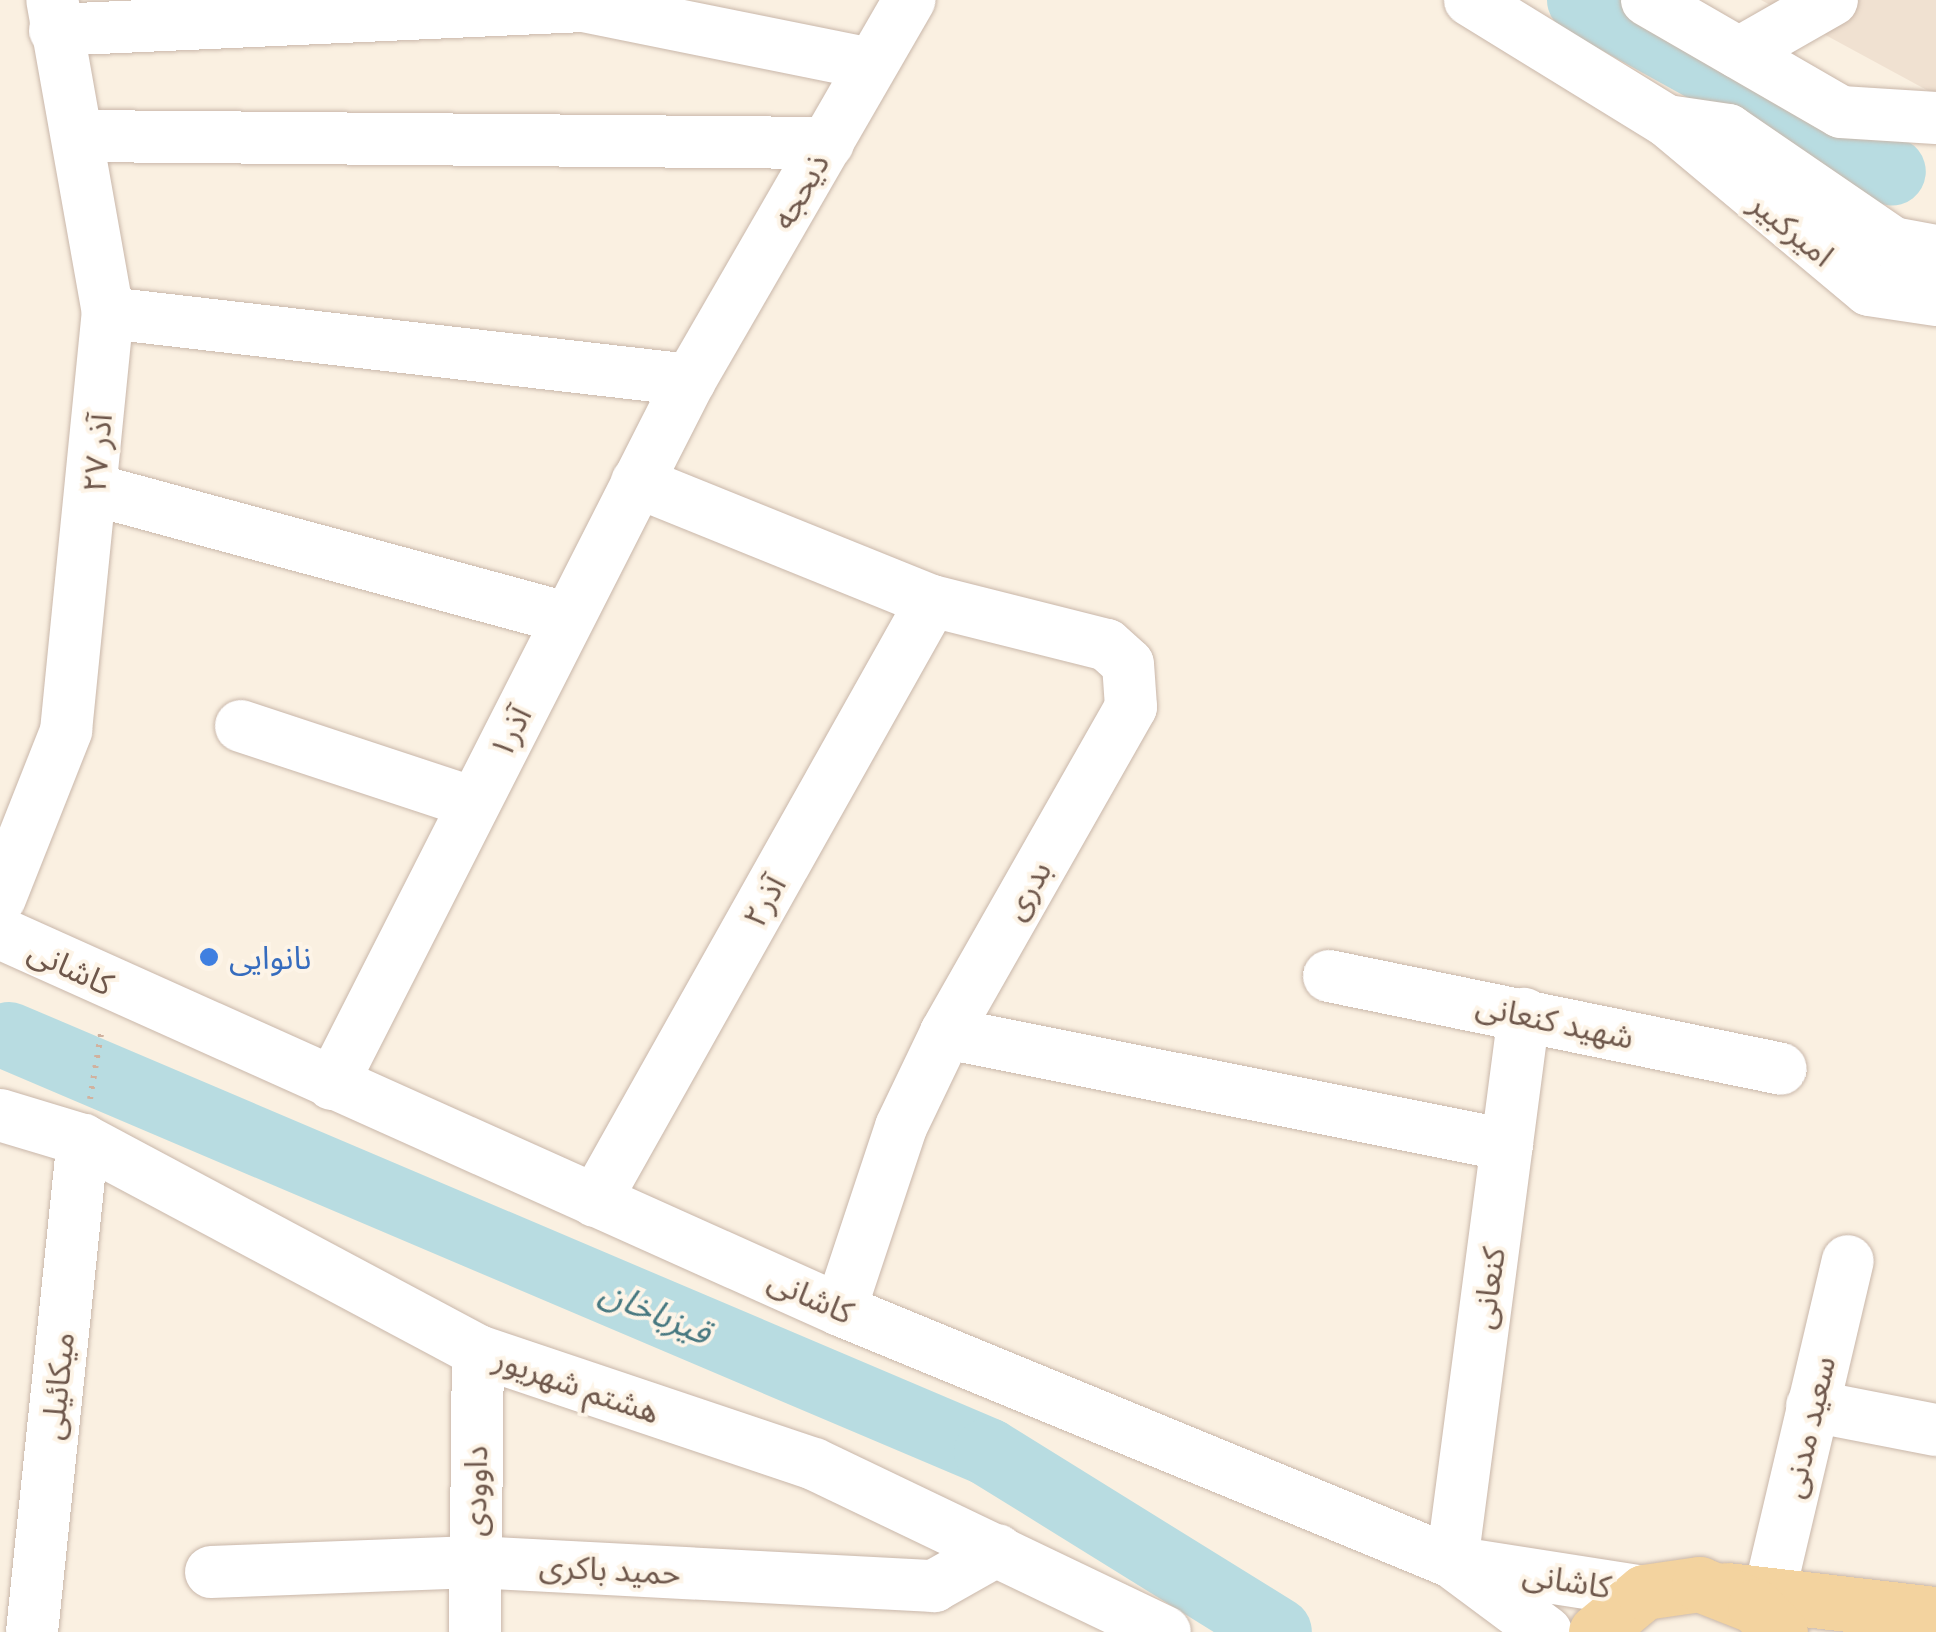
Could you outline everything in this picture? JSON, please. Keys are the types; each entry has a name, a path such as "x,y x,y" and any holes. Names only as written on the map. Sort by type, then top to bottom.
{"main road":[{"path":"1596,1632 1644,1592 1700,1584 1759,1605 1848,1617 1936,1614"}],"street":[{"name":"ذیحجه","path":"690,380 908,0"},
{"name":"امیرکبیر","path":"1470,0 1667,121 1869,290 1936,300"},
{"path":"1647,0 1841,112 1936,118"},
{"path":"1739,53 1832,0"},
{"path":"53,15 465,3 583,6 872,64"},
{"name":"۲۷ آذر","path":"0,898 66,731 95,490 108,313 81,136 53,15"},
{"name":"امیرکبیر","path":"1667,121 1728,130 1894,243 1936,251"},
{"path":"81,136 828,143"},
{"path":"108,313 690,380"},
{"name":"آذر۱","path":"332,1084 690,380"},
{"name":"بدری","path":"637,482 932,601 1107,645 1128,664 1131,707 946,1033 902,1127 840,1310"},
{"path":"95,490 568,618"},
{"name":"آذر۲","path":"595,1201 932,601"},
{"path":"241,726 474,803"},
{"name":"کاشانی","path":"0,933 110,986 840,1310 1452,1562 1644,1592"},
{"name":"شهید کنعانی","path":"1329,976 1781,1069"},
{"name":"کنعانی","path":"1452,1562 1524,1014"},
{"path":"946,1033 1508,1145"},
{"name":"هشتم شهریور","path":"0,1114 83,1140 478,1350 814,1464 1164,1632"},
{"name":"میکائیلی","path":"32,1632 83,1140"},
{"name":"سعید مدنی","path":"1759,1605 1848,1260"},
{"name":"داوودی","path":"474,1632 478,1350"},
{"path":"1812,1406 1936,1430"},
{"name":"حمید باکری","path":"212,1572 474,1562 934,1586 998,1550"},
{"path":"1452,1562 1546,1632"}],"path":[{"path":"83,1140 110,986"}],"shaded area":[{"path":"1761,0 1936,0 1936,95"}],"waterway":[{"path":"1581,0 1892,172"},
{"name":"قیزباخان","path":"9,1036 988,1452 1278,1632"}],"place":[{"name":"نانوایی","path":"209,957"}]}
